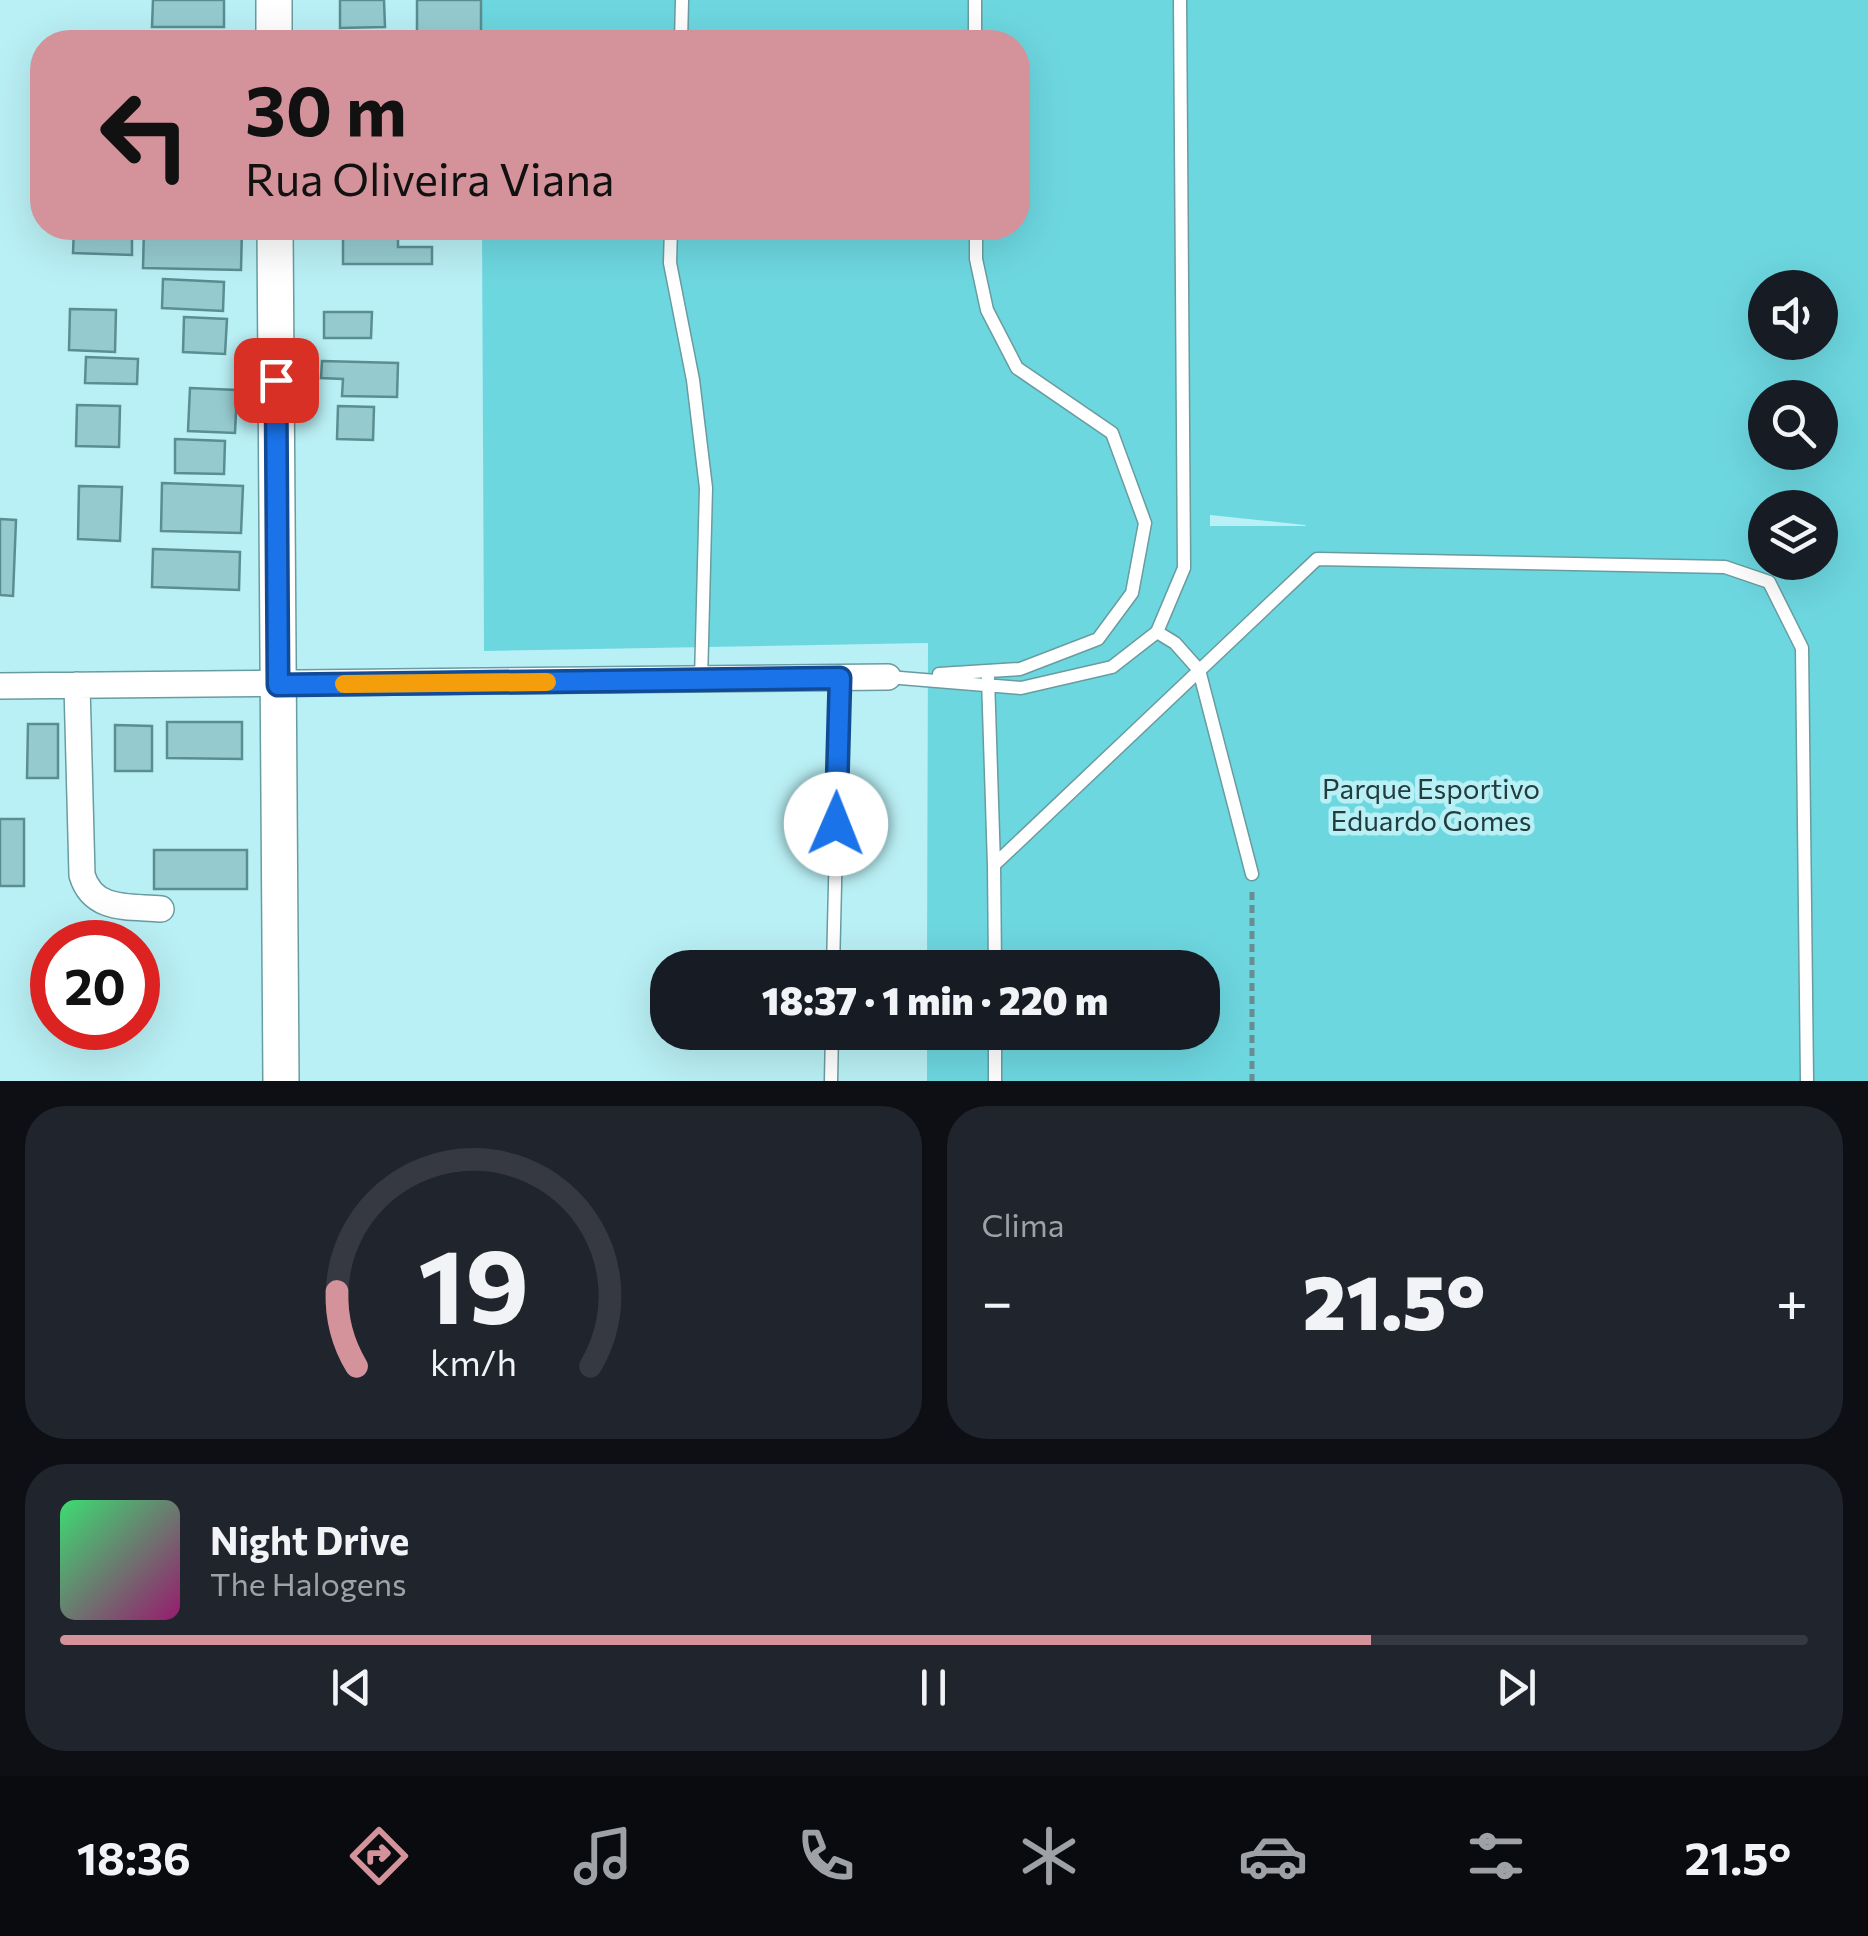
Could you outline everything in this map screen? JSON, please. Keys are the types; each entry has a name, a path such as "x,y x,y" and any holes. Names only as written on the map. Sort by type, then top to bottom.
{"main road":[{"path":"274,0 274,30"},
{"path":"275,240 281,1081"}],"street":[{"path":"0,686 888,678"},
{"path":"77,686 82,875 86,890 97,900 162,909"}],"lane":[{"path":"681,30 682,0"},
{"path":"974,0 975,30"},
{"path":"888,678 988,678 1021,688 1112,667 1157,632 1184,568 1180,0"},
{"path":"671,240 670,263 693,380 706,488 701,680"},
{"path":"976,240 976,260 987,310 1017,368 1112,433 1145,523 1132,593 1098,639 988,678"},
{"path":"994,865 1317,559 1725,567 1769,582 1802,648 1807,1081"},
{"path":"1157,632 1175,643 1199,670 1252,874"},
{"path":"833,950 840,678"},
{"path":"988,678 995,950"},
{"path":"831,1081 832,1050"},
{"path":"995,1050 995,1081"}],"path":[{"path":"1252,874 1252,1081"}],"green space":[{"name":"Parque Esportivo Eduardo Gomes","path":"480,0 1868,0 1868,1081 927,1081 927,1050 1220,1050 1220,950 927,950 928,643 484,651 482,240 1030,240 1030,30 480,30","holes":["1210,515 1305,525 1210,526"]}],"building":[{"path":"153,0 224,0 224,27 152,27"},
{"path":"340,0 384,0 385,27 340,28"},
{"path":"417,0 481,0 481,30 417,30"},
{"path":"74,240 132,240 132,255 73,253"},
{"path":"144,240 242,240 241,270 143,268"},
{"path":"343,240 398,240 398,247 432,247 432,264 343,264"},
{"path":"163,279 224,282 223,311 162,308"},
{"path":"70,309 116,310 115,352 69,350"},
{"path":"324,312 372,312 371,338 324,338"},
{"path":"184,317 227,319 225,354 183,352"},
{"path":"86,357 138,359 137,384 85,383"},
{"path":"322,361 398,363 397,397 342,396 343,379 321,378"},
{"path":"190,388 237,390 235,433 188,431"},
{"path":"77,405 120,406 119,447 76,446"},
{"path":"338,406 374,407 373,440 337,439"},
{"path":"175,439 225,441 224,474 175,473"},
{"path":"162,483 243,486 241,533 161,531"},
{"path":"79,486 122,487 120,541 78,539"},
{"path":"0,519 16,520 13,596 0,595"},
{"path":"153,549 240,552 239,590 152,587"},
{"path":"167,722 242,722 242,759 167,758"},
{"path":"28,724 58,724 58,778 27,778"},
{"path":"115,725 152,726 152,771 115,771"},
{"path":"0,819 24,819 24,886 0,886"},
{"path":"154,850 247,850 247,889 154,889"}],"slow traffic":[{"path":"344,684 547,682"}],"route":[{"path":"276,380 278,685 840,678 836,824"}]}
